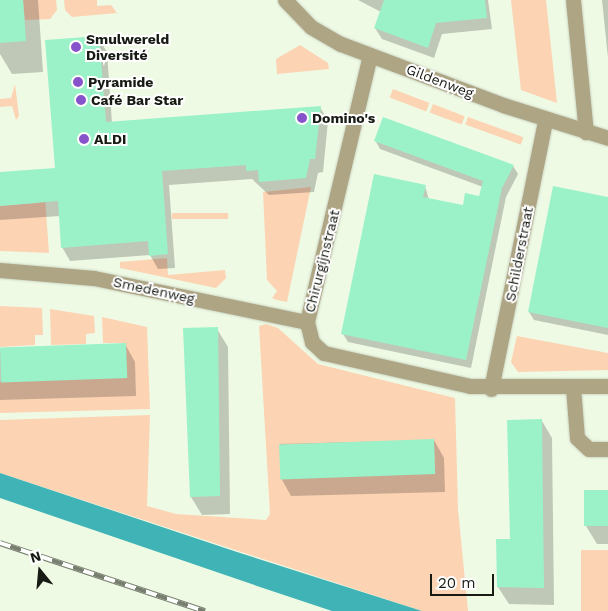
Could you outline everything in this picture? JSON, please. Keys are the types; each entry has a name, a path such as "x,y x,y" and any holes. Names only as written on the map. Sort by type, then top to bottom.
{"street":[{"name":"Gildenweg","path":"285,0 311,27 370,55 546,120 608,138"},
{"path":"573,0 586,132"},
{"name":"Chirurgijnstraat","path":"370,55 307,322 312,342 324,353 491,389 608,386"},
{"name":"Schilderstraat","path":"491,389 546,120"},
{"name":"Smedenweg","path":"0,270 94,278 307,322"},
{"path":"573,387 577,438 589,449 608,449"}],"shaded area":[{"path":"23,0 56,0 57,10 50,19 25,20"},
{"path":"64,0 97,0 97,6 111,5 117,13 72,17 65,10"},
{"path":"511,0 546,0 557,103 521,90"},
{"path":"300,45 328,63 329,69 277,74 276,59"},
{"path":"15,84 19,116 16,120 12,106 0,107 0,99 11,98"},
{"path":"393,89 429,103 426,111 390,97"},
{"path":"433,104 465,116 462,125 430,112"},
{"path":"468,117 523,137 521,145 465,125"},
{"path":"311,187 287,302 277,300 272,298 277,291 267,280 263,192"},
{"path":"45,197 49,253 0,251 0,206 38,203"},
{"path":"172,213 228,213 228,219 172,219"},
{"path":"167,258 168,275 225,270 226,278 216,288 120,268 120,262"},
{"path":"0,306 42,308 43,335 35,335 35,345 0,347"},
{"path":"50,309 94,316 95,333 86,334 86,344 51,345"},
{"path":"102,317 147,327 150,409 0,413 0,382 125,343 103,343"},
{"path":"266,324 278,328 318,364 455,398 458,509 468,611 422,611 0,473 0,420 150,415 147,506 176,514 266,520 270,514 259,326"},
{"path":"517,336 608,353 608,370 518,372 511,362"},
{"path":"581,550 608,550 608,611 581,611"}],"water":[{"path":"0,473 422,611 332,611 0,498"}],"building":[{"path":"0,0 23,0 26,41 0,43"},
{"path":"384,0 485,0 487,18 436,23 428,48 374,28"},
{"path":"99,36 106,122 321,106 315,159 310,159 306,178 259,182 258,170 246,171 246,165 162,171 168,254 149,256 148,241 61,248 58,201 0,206 0,172 55,168 45,40"},
{"path":"383,117 514,165 502,188 466,360 341,334 374,174 426,185 423,197 463,205 465,193 479,196 483,181 374,141"},
{"path":"553,186 608,197 608,328 528,312"},
{"path":"218,327 220,496 190,497 183,328"},
{"path":"126,343 127,378 1,382 0,347"},
{"path":"542,419 544,588 497,587 496,539 510,539 507,420"},
{"path":"434,439 435,474 280,479 279,444"},
{"path":"584,490 608,490 608,526 584,526"}],"railway":[{"path":"0,543 205,611"}],"place":[{"name":"Smulwereld Diversité","path":"76,47"},
{"name":"Pyramide","path":"78,82"},
{"name":"Café Bar Star","path":"81,100"},
{"name":"Domino's","path":"302,118"},
{"name":"ALDI","path":"84,139"}]}
